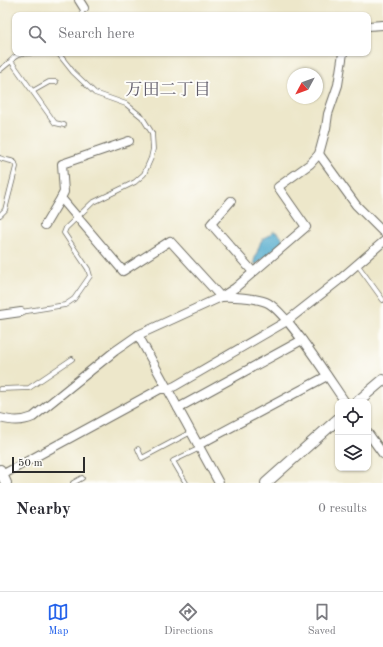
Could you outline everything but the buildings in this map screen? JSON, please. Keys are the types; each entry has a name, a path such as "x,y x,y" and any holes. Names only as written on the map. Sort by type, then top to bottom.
{"street":[{"path":"80,0 82,11"},
{"path":"371,26 383,25"},
{"path":"0,418 13,421 26,420 33,417 115,351 138,335 220,297 235,288 306,227 278,187 310,164 319,154 328,114 338,85 343,56"},
{"path":"45,225 64,192 62,164 129,141"},
{"path":"319,154 356,205 383,232"},
{"path":"61,198 123,271 170,241 220,297"},
{"path":"231,201 211,224 253,272"},
{"path":"3,476 160,389 168,389 175,386 287,320 383,242"},
{"path":"220,297 232,296 266,302 276,309 287,320 302,340 343,399"},
{"path":"0,315 21,312"},
{"path":"138,335 219,483"},
{"path":"178,408 302,340"},
{"path":"199,446 327,376"},
{"path":"361,399 381,385"},
{"path":"266,483 335,422"},
{"path":"369,435 383,454"}],"lane":[{"path":"0,70 11,61 14,56"},
{"path":"21,312 65,305 74,299 90,276 88,269 64,233 66,228 92,203 135,182 144,174 152,158 152,133 142,117 126,104 95,92 73,72 60,56"},
{"path":"11,61 55,123 64,125"},
{"path":"33,92 49,82 56,82"},
{"path":"0,158 4,160 11,160 15,163 16,167 5,210 0,214"},
{"path":"357,264 383,300"},
{"path":"0,389 29,388 72,359"},
{"path":"138,449 142,458 191,432"},
{"path":"186,483 173,461 199,446"},
{"path":"73,483 82,478"}],"water":[{"path":"274,231 281,237 282,243 257,264 255,264 254,261 261,241"}],"district":[{"name":"万田二丁目","path":"168,89"}]}
